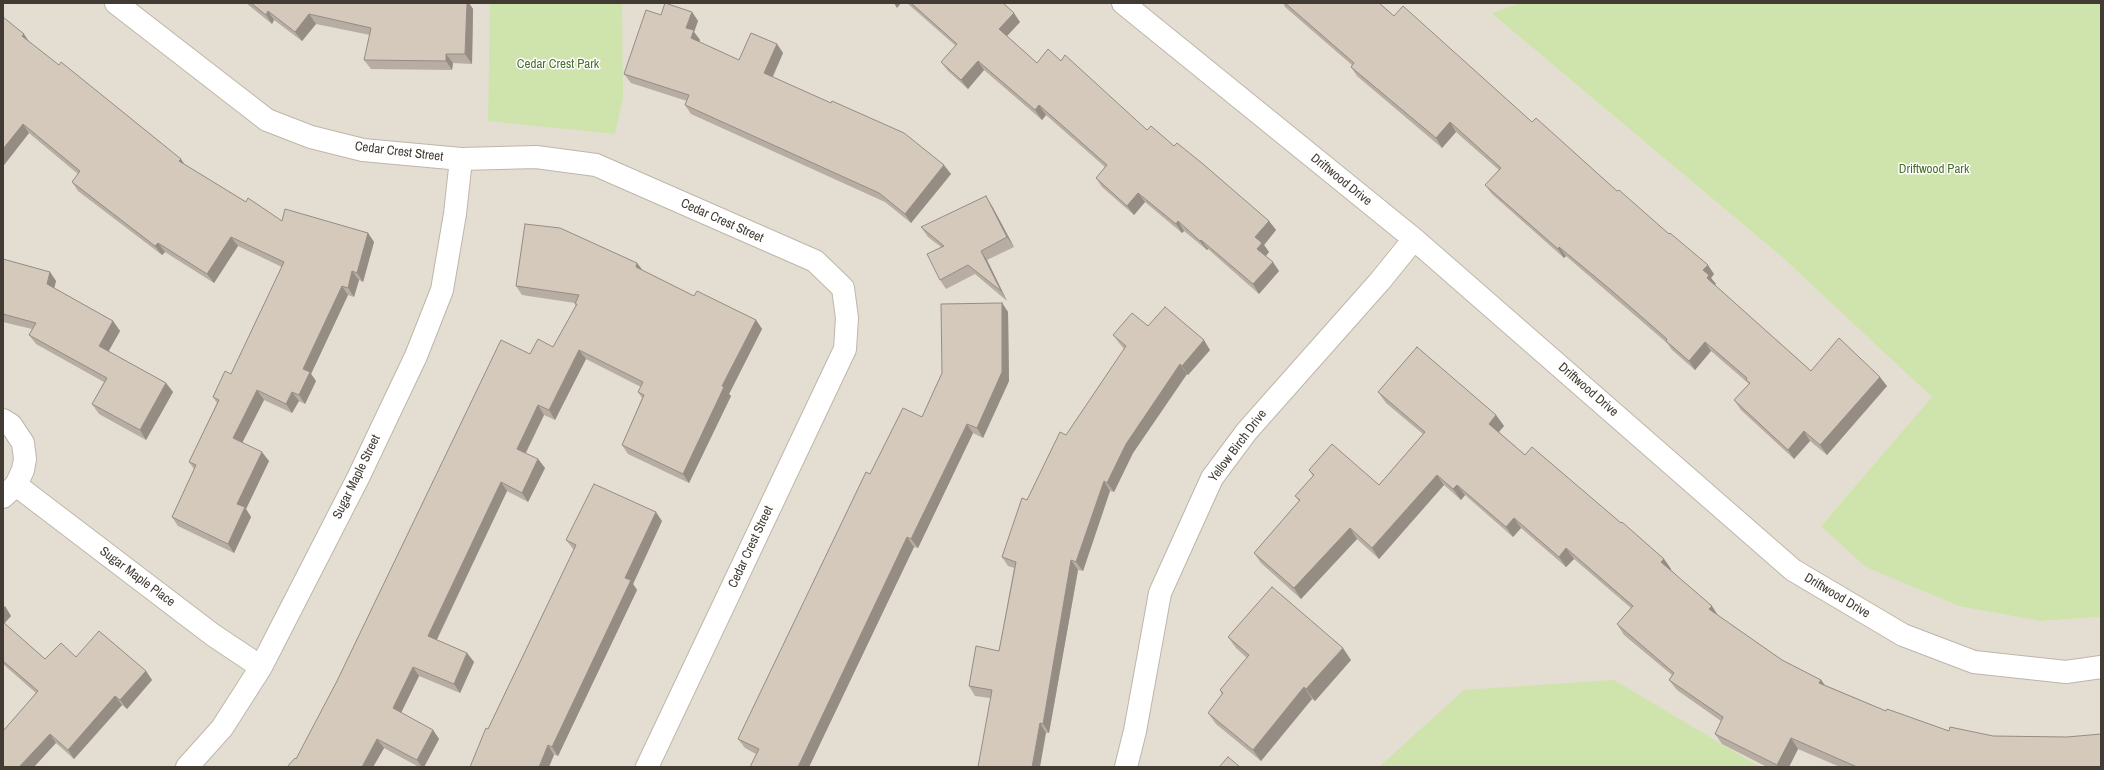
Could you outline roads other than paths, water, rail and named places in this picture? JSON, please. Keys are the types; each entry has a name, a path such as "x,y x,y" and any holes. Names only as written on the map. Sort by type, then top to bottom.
{"street":[{"name":"Cedar Crest Street","path":"116,3 267,120 311,137 363,150 461,159 536,157 596,165 815,261 843,288 847,318 845,350 647,767"},
{"name":"Driftwood Drive","path":"1123,3 1414,239 1793,570 1903,635 1974,662 2066,672 2101,667"},
{"name":"Sugar Maple Street","path":"187,767 222,728 261,667 358,478 416,356 442,290 455,214 461,159"},
{"name":"Yellow Birch Drive","path":"1126,767 1135,731 1160,593 1212,478 1247,431 1384,276 1414,239"},
{"name":"Sugar Maple Place","path":"3,420 11,425 22,443 25,459 23,470 10,491 213,635 261,667"}],"park label":[{"name":"Cedar Crest Park","path":"558,65"},
{"name":"Driftwood Park","path":"1934,170"}]}
